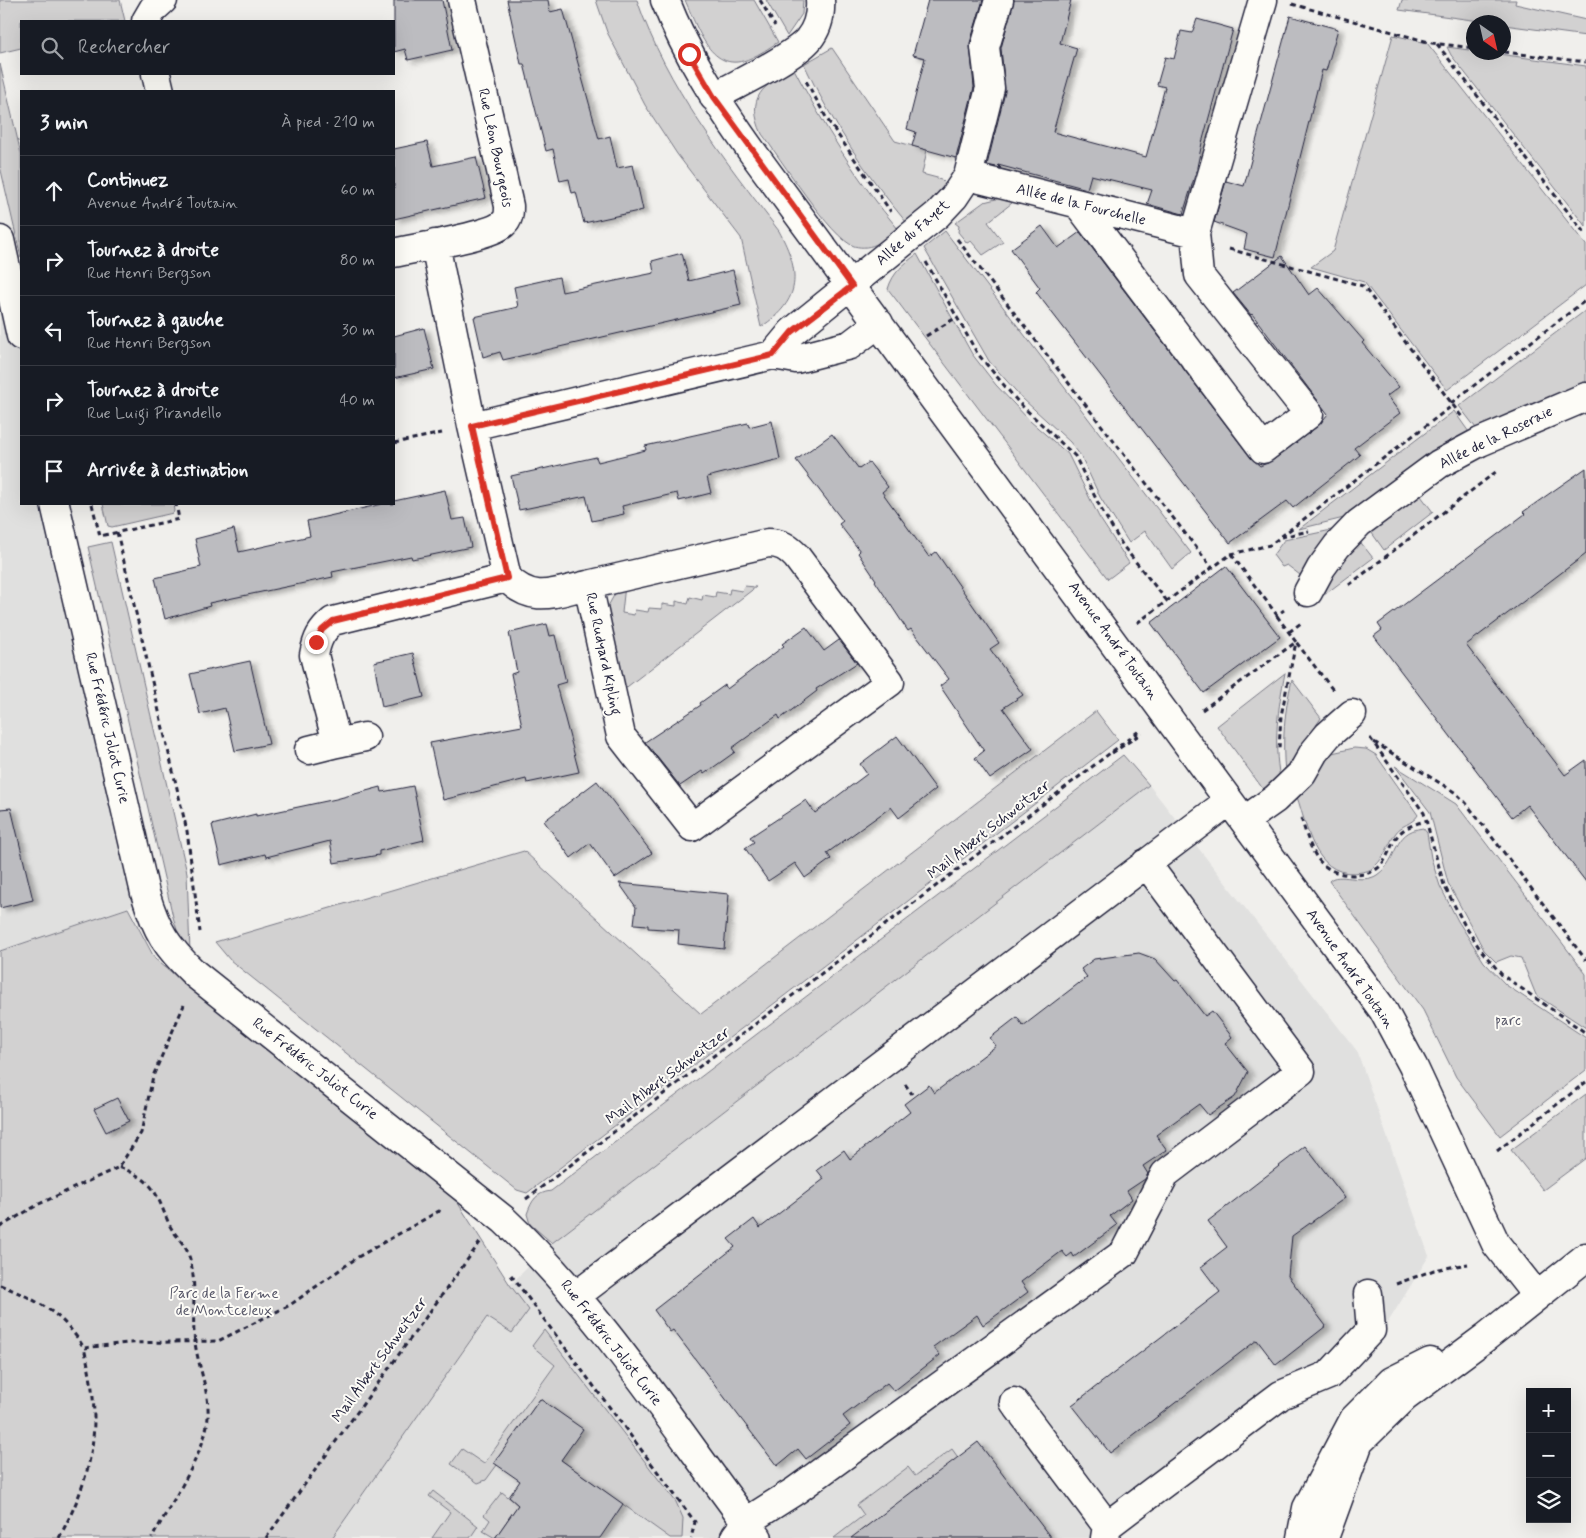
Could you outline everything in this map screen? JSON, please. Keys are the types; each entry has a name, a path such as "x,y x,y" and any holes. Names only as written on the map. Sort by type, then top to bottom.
{"street":[{"path":"147,20 153,9 164,0"},
{"name":"Rue Léon Bourgeois","path":"395,254 489,232 504,223 509,216 509,206 462,0"},
{"name":"Avenue André Toutain","path":"666,0 689,54 714,97 879,323 1155,722 1237,811 1382,1010 1413,1066 1496,1244 1537,1296"},
{"path":"714,97 791,53 807,41 816,28 821,12 820,0"},
{"name":"Allée du Fayet","path":"773,355 792,332 912,238 954,197 968,176 990,88 985,47 998,0"},
{"path":"1078,204 1263,449 1309,414 1199,275 1194,233 1274,1"},
{"path":"156,75 160,90"},
{"name":"Allée de la Fourchelle","path":"968,176 1194,233"},
{"path":"0,240 13,321"},
{"path":"435,244 472,426 507,578 528,594 541,594 588,585"},
{"path":"472,426 773,355 796,359 850,345 879,323"},
{"name":"Allée de la Roseraie","path":"1308,592 1337,546 1359,523 1439,464 1480,442 1586,397"},
{"name":"Rue Frédéric Joliot Curie","path":"55,505 145,892 161,936 171,950 195,974 504,1220 540,1254 577,1295 746,1533"},
{"name":"Rue Rudyard Kipling","path":"768,543 778,543 796,556 890,682 692,827 621,736 588,585 768,543"},
{"path":"337,743 314,655 316,642 322,630 333,621 507,578"},
{"path":"577,1295 1146,862 1237,811 1275,799 1302,773 1314,752 1328,735 1352,714"},
{"path":"309,750 365,737"},
{"path":"746,1533 795,1491 1124,1253 1165,1174 1301,1071 1146,862"},
{"path":"1324,1538 1358,1442 1405,1397 1586,1257"},
{"path":"1014,1402 1106,1532 1281,1395 1329,1375 1371,1330 1368,1294"},
{"path":"1301,1538 1307,1508 1354,1419 1392,1381 1427,1362 1463,1352"}],"path":[{"path":"760,0 827,119 885,205 912,238 943,289 977,353 1020,403 1075,456 1100,507 1123,546 1167,601"},
{"path":"1274,1 1437,44 1466,47"},
{"path":"1437,44 1586,235"},
{"path":"1511,53 1586,62"},
{"path":"938,214 1212,568"},
{"path":"1194,233 1200,242 1363,286 1480,442"},
{"path":"1135,625 1230,554 1270,545 1586,300"},
{"path":"395,443 472,426"},
{"path":"1344,590 1500,469"},
{"path":"92,505 100,536 179,518 176,505"},
{"path":"117,532 187,831 200,933"},
{"path":"1230,554 1352,714 1428,820 1444,885 1464,924 1486,957 1509,980 1586,1033"},
{"path":"1183,590 1187,595"},
{"path":"1277,616 1308,592"},
{"path":"1289,632 1305,620"},
{"path":"1200,711 1296,642"},
{"path":"1296,642 1285,690 1279,740 1283,774 1290,784 1307,838 1321,864 1330,871 1343,874 1359,875 1378,868 1386,860 1400,833 1411,826 1428,820"},
{"path":"1102,757 1123,747 1155,722"},
{"name":"Mail Albert Schweitzer","path":"266,1538 479,1243 529,1196 1102,757 1155,722"},
{"path":"1371,740 1456,794 1466,803 1586,960"},
{"path":"0,1227 39,1204 119,1167 140,1134 153,1076 180,1016"},
{"path":"1497,1150 1586,1082"},
{"path":"119,1167 137,1174 150,1184 159,1196 171,1229 189,1254 194,1286 195,1343 207,1402 207,1425 201,1446 152,1538"},
{"path":"84,1348 127,1343 195,1343 218,1340 290,1306 358,1258 431,1215 439,1211 446,1216"},
{"path":"472,1237 479,1243"},
{"path":"1368,1294 1434,1270 1468,1264"},
{"path":"508,1270 695,1522 691,1538"},
{"path":"0,1285 26,1296 56,1313 74,1330 84,1348 93,1384 95,1424 88,1470 59,1538"}],"shaded area":[{"path":"0,240 20,331 20,505 55,505 147,901 0,951"},
{"path":"1149,785 1357,1051 1429,1256 1377,1340 1276,1405 1115,1529 1115,1538 332,1538 510,1285 552,1243"}],"green space":[{"path":"0,0 120,0 125,20 20,20 20,48 0,53"},
{"path":"596,0 637,0 649,32 681,92 718,149 779,231 791,260 794,284 791,296 784,306 761,327 741,238 677,154 645,105 607,32"},
{"path":"685,0 754,0 778,42 751,58 737,62 726,61 716,55 708,46"},
{"path":"766,0 803,0 802,14 787,36"},
{"path":"1402,0 1516,0 1515,4 1586,20 1586,36 1511,26 1511,15 1466,15 1466,19 1399,10"},
{"path":"1393,35 1427,43 1586,245 1586,285 1447,390 1364,282 1311,267 1333,251"},
{"path":"1447,47 1466,50 1466,60 1511,60 1511,56 1586,66 1586,227 1451,55"},
{"path":"832,48 895,141 927,150 922,174 941,179 947,185 947,188 906,222 850,146 814,85 804,64"},
{"path":"0,64 20,150 20,253 0,166"},
{"path":"794,69 842,152 898,229 878,244 867,247 854,246 832,229 762,134 755,110 756,101 766,87"},
{"path":"1000,198 1011,199 1012,203 988,222 1003,242 983,255 971,241 967,243 958,232 959,226 955,223 984,202"},
{"path":"945,231 1191,553 1172,569 1145,531 1129,543 1100,497 1081,456 1070,442 1023,399 989,361 924,248"},
{"path":"917,254 972,354 996,385 1030,421 1068,454 1099,517 1129,563 1108,579 888,289 896,273"},
{"path":"1586,310 1586,384 1479,432 1459,406"},
{"path":"1454,411 1471,435 1352,516 1299,529"},
{"path":"1418,492 1433,512 1384,550 1369,529"},
{"path":"103,505 173,505 173,513 112,527 108,526"},
{"path":"1341,528 1307,575 1300,575 1287,565 1282,567 1273,555 1284,540"},
{"path":"1358,539 1373,558 1324,595 1330,578"},
{"path":"111,542 187,873 190,952 177,930 173,917 88,547"},
{"path":"625,585 622,613 634,615 635,610 648,612 649,608 662,609 662,604 676,606 676,601 688,604 690,597 702,600 703,595 715,597 716,592 729,594 730,589 742,591 744,586 756,587 623,690 607,608 617,590"},
{"path":"1285,673 1277,725 1280,778 1263,789 1217,726"},
{"path":"1292,680 1321,718 1285,773 1284,726"},
{"path":"1096,711 1118,740 527,1193 517,1190 230,960 215,942 524,851 701,1014"},
{"path":"1354,748 1366,749 1376,755 1418,815 1397,831 1384,855 1373,868 1368,871 1354,873 1340,871 1330,866 1321,857 1309,834 1297,797 1332,753"},
{"path":"1123,755 1149,785 552,1243 530,1224 527,1214 538,1195 551,1191"},
{"path":"1395,766 1456,804 1586,974 1586,1028 1536,995 1521,958 1511,956 1496,962 1484,950 1448,883 1430,812"},
{"name":"parc","path":"1423,828 1427,833 1431,858 1440,886 1458,921 1484,962 1506,985 1586,1038 1586,1070 1500,1136 1456,1077 1423,1010 1329,881 1338,877 1364,879 1377,875 1384,869 1400,840 1413,831"},
{"name":"Parc de la Ferme de Montceleux","path":"128,908 155,959 456,1200 510,1285 529,1310 512,1333 487,1317 332,1538 0,1538 0,951"},
{"path":"1586,1094 1586,1158 1543,1190 1511,1150"},
{"path":"544,1330 676,1502 683,1518 682,1538 670,1538 561,1460 582,1429 540,1399 495,1463 497,1465 486,1480 478,1483 451,1464 462,1449 484,1464 555,1365 532,1346"},
{"path":"952,1449 970,1474 882,1538 834,1538 864,1515 857,1505 908,1467 915,1476"},
{"path":"433,1491 478,1526 470,1538 432,1538 450,1512 429,1496"},
{"path":"502,1492 518,1505 495,1538 483,1531 490,1520 484,1515"}],"building":[{"path":"394,0 442,0 452,50 408,60 405,49 395,52"},
{"path":"507,0 548,0 550,12 563,9 599,139 610,136 617,168 633,165 643,210 584,223 576,192 572,193 569,179 560,181 553,149 546,151 524,64 521,64"},
{"path":"928,0 983,0 970,43 974,87 956,158 912,146 916,132 907,129 925,58 913,55"},
{"path":"1014,0 1071,0 1060,43 1077,48 1053,132 1146,157 1165,87 1157,85 1165,57 1174,59 1181,31 1192,33 1197,19 1233,29 1196,172 1183,214 1147,204 1152,190 1091,175 1087,189 998,165 1001,168 987,165 1005,92 1001,48"},
{"path":"1290,16 1338,29 1326,71 1322,70 1275,257 1244,249 1247,234 1214,222 1226,181 1244,186"},
{"path":"427,142 433,166 476,157 486,198 395,219 395,149"},
{"path":"1042,226 1058,248 1080,232 1251,458 1260,466 1272,461 1318,426 1328,414 1252,314 1233,293 1282,256 1309,295 1318,288 1364,341 1362,343 1399,387 1387,396 1400,413 1354,448 1360,455 1293,508 1287,501 1230,543 1036,292 1040,288 1011,249"},
{"path":"682,253 689,281 733,270 741,305 503,360 500,352 483,357 474,317 518,307 514,287 559,277 562,292 654,273 652,261"},
{"path":"424,328 434,369 395,378 395,336"},
{"path":"772,421 780,459 707,477 711,493 679,501 677,493 622,506 624,514 592,521 586,496 519,510 511,476 596,457 598,462 646,450 645,446 748,423 749,427"},
{"path":"832,434 859,469 869,462 888,487 882,492 929,557 936,552 999,643 990,649 1023,695 1003,708 1033,749 990,779 975,758 984,751 940,686 949,679 911,629 908,631 858,553 860,551 839,524 843,521 796,460"},
{"path":"1586,468 1586,554 1466,645 1565,775 1586,760 1586,882 1527,805 1512,817 1374,636 1382,630 1378,624 1525,514 1523,512"},
{"path":"445,490 452,520 465,518 471,547 412,559 411,556 332,572 333,577 209,603 210,606 165,619 155,578 201,567 195,539 234,529 239,552 310,536 307,521 378,505 395,505 395,501"},
{"path":"1226,566 1280,637 1204,693 1151,623"},
{"path":"547,624 550,636 555,635 566,682 556,685 579,772 527,783 526,779 443,800 430,743 522,726 511,674 517,672 509,633"},
{"path":"806,627 824,651 839,640 857,663 816,689 817,691 780,719 778,715 732,748 735,752 704,774 702,771 680,786 645,742 701,705 700,703 725,685 727,689"},
{"path":"413,653 424,697 382,707 374,662"},
{"path":"250,661 269,744 235,751 225,708 200,714 190,674"},
{"path":"897,736 936,789 899,818 891,807 827,853 831,859 805,878 795,863 768,881 745,848 754,842 750,837 806,800 815,813 867,774 860,764"},
{"path":"597,781 652,853 615,878 590,843 571,858 544,821"},
{"path":"413,786 424,840 379,851 379,855 334,863 330,841 266,857 265,854 221,865 212,825 256,814 256,816 336,799 381,787 382,792"},
{"path":"11,808 33,900 0,908 0,809"},
{"path":"619,883 729,894 724,949 678,944 679,930 648,928 648,925 634,924 636,907"},
{"path":"1139,953 1155,959 1175,981 1177,980 1205,1016 1212,1011 1232,1037 1225,1043 1248,1072 1235,1097 1208,1115 1199,1104 1156,1135 1167,1150 1143,1166 1148,1174 1145,1179 1127,1191 1132,1199 1110,1216 1117,1225 1074,1257 1072,1253 1067,1257 1062,1251 1021,1282 1028,1292 983,1325 977,1315 933,1347 940,1355 894,1391 887,1383 843,1416 850,1425 806,1459 798,1449 777,1466 673,1330 670,1332 654,1310 735,1247 728,1239 754,1219 760,1228 824,1179 817,1170 844,1150 850,1159 910,1112 904,1104 929,1085 934,1093 996,1046 990,1038 1017,1017 1023,1026 1087,977 1081,969 1094,959"},
{"path":"117,1098 129,1121 106,1132 94,1109"},
{"path":"1305,1146 1345,1198 1292,1236 1288,1276 1326,1326 1276,1365 1257,1340 1110,1453 1072,1405 1220,1292 1201,1267 1227,1247 1208,1221"},
{"path":"540,1399 583,1429 561,1460 623,1504 600,1538 495,1538 518,1505 509,1497 520,1481 494,1463"},
{"path":"978,1442 1051,1538 851,1538"}],"route":[{"path":"316,642 322,630 333,621 507,578 472,426 773,355 792,332 852,286 753,153 703,80 689,54"}]}
